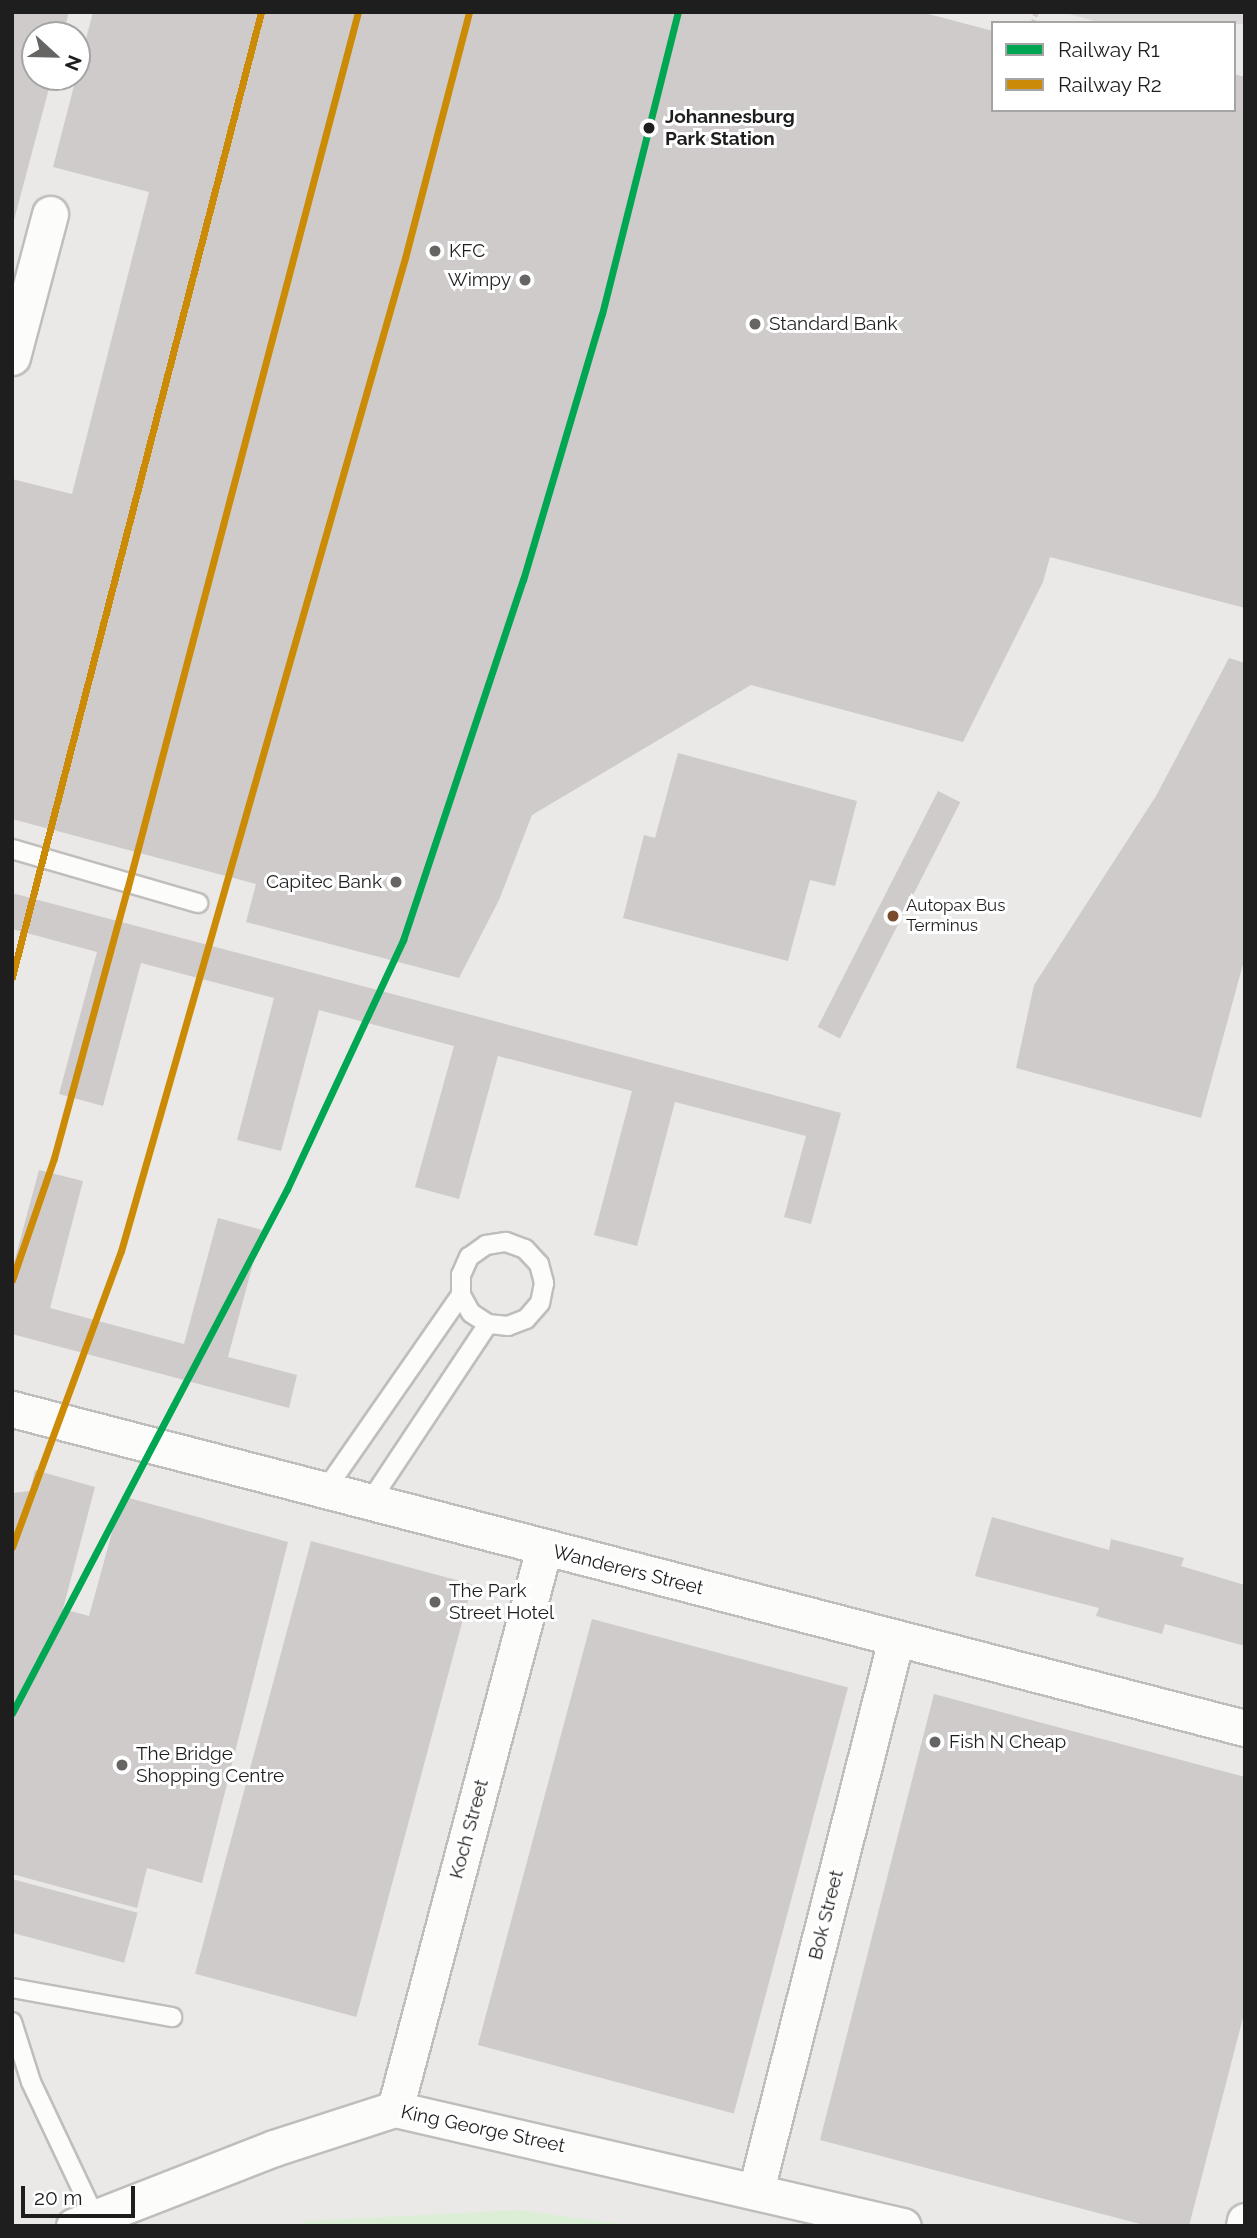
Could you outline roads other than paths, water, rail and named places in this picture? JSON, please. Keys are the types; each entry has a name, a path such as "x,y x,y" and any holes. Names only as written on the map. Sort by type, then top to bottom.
{"street":[{"path":"12,357 50,214"},
{"name":"Wanderers Street","path":"12,1409 319,1491 1245,1728"},
{"name":"Koch Street","path":"395,2109 544,1548"},
{"name":"Bok Street","path":"756,2190 896,1639"},
{"name":"King George Street","path":"90,2223 274,2148 395,2109 903,2226"}],"lane":[{"path":"12,849 198,903"},
{"path":"319,1491 461,1295 465,1266 486,1245 506,1242 525,1249 539,1264 544,1283 533,1311 508,1326 488,1324 471,1313 461,1295"},
{"path":"369,1503 488,1324"},
{"path":"12,1987 172,2017"},
{"path":"12,2022 31,2082 90,2223"}],"rail line":[{"name":"R2","path":"12,977 261,12"},
{"name":"R2","path":"12,1280 54,1158 358,12"},
{"name":"R2","path":"12,1547 121,1251 405,258 469,12"},
{"name":"R1","path":"12,1713 287,1189 403,940 523,580 602,314 678,12"}],"place":[{"name":"Johannesburg Park Station","path":"649,128"},
{"name":"KFC","path":"435,251"},
{"name":"Wimpy","path":"525,280"},
{"name":"Standard Bank","path":"755,324"},
{"name":"Capitec Bank","path":"396,882"},
{"name":"Autopax Bus Terminus","path":"893,916"},
{"name":"The Park Street Hotel","path":"435,1602"},
{"name":"Fish N Cheap","path":"935,1742"},
{"name":"The Bridge Shopping Centre","path":"122,1765"}]}
